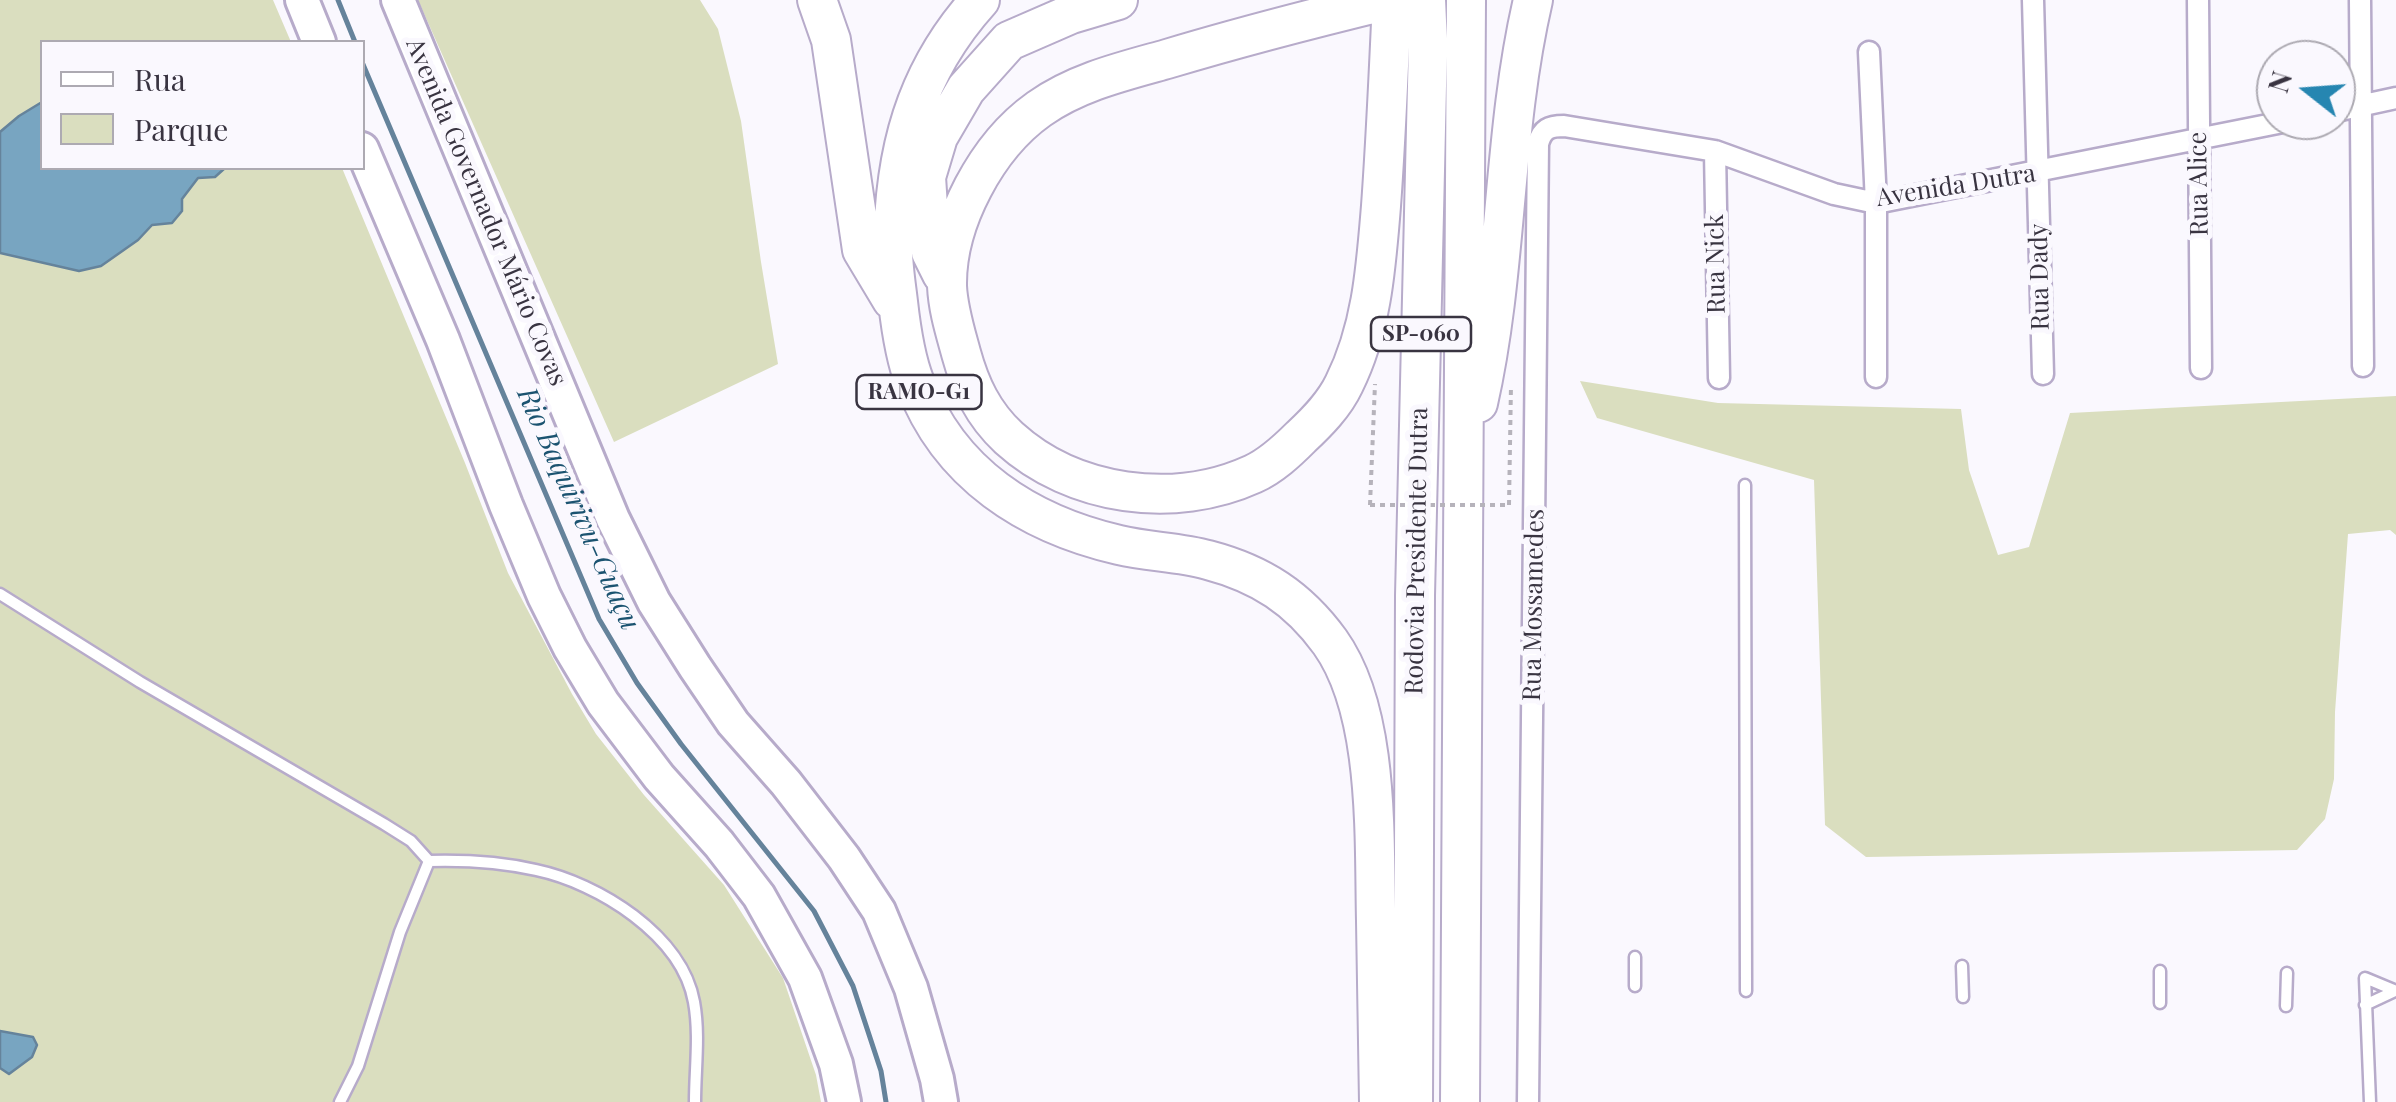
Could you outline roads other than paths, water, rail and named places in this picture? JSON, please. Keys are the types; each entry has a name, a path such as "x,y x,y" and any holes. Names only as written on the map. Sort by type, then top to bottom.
{"highway":[{"path":"817,0 831,40 862,250 899,311"},
{"name":"RAMO-G1","path":"980,0 958,23 932,67 910,114 898,164 893,262 915,384 940,432 972,471 1001,496 1042,520 1081,535 1121,546 1208,560 1269,583 1306,611 1333,646 1353,684 1369,750 1379,1102"},
{"path":"947,285 932,252 926,177 938,136 966,88 1009,41 1071,14 1118,0"},
{"path":"1390,0 1384,164 1366,331 1343,386 1320,420 1256,474 1221,486 1179,492 1134,493 1098,486 1056,470 1006,435 973,392 952,322 947,285 952,239 967,199 986,166 1010,137 1037,110 1063,94 1110,76 1265,30 1390,0"},
{"name":"Rodovia Presidente Dutra","path":"1413,1102 1415,596 1426,0"},
{"name":"Rodovia Presidente Dutra","path":"1460,1102 1466,0"},
{"path":"1462,479 1490,352 1517,77 1533,0"}],"main road":[{"path":"302,0 318,40"},
{"name":"Avenida Governador Mário Covas","path":"398,0 613,518 654,602 733,723 798,798 878,911 912,988 941,1102"},
{"path":"365,156 443,340 506,505 570,648 603,703 659,777 720,844 759,896 805,978 836,1064 844,1102"}],"street":[{"name":"Rua Dady","path":"2032,0 2042,374"},
{"name":"Rua Alice","path":"2198,0 2202,368"},
{"path":"2360,0 2362,366"},
{"path":"1869,52 1876,204 1876,377"},
{"path":"2356,106 2396,98"},
{"name":"Rua Mossamedes","path":"1528,1102 1538,144 1541,133 1550,126 1564,126"},
{"name":"Avenida Dutra","path":"1564,126 1715,151 1834,194 1876,204 2256,128"},
{"name":"Rua Nick","path":"1715,151 1719,378"}],"lane":[{"path":"1745,485 1746,992"},
{"path":"0,594 140,682 384,824 411,841 429,861 502,863 541,870 612,902 652,930 683,970 694,1000 695,1102"},
{"path":"340,1102 358,1066 400,932 429,861"},
{"path":"1635,986 1636,957"},
{"path":"1962,966 1963,997"},
{"path":"2160,970 2160,1003"},
{"path":"2286,1006 2287,973"},
{"path":"2370,1102 2364,978 2396,990"},
{"path":"2366,1005 2396,990"}],"water":[{"path":"40,103 40,170 223,170 215,177 198,178 182,199 182,211 172,223 152,225 101,266 79,271 0,253 0,132"},
{"path":"0,1031 33,1037 37,1045 32,1057 9,1074 0,1068"}],"waterway":[{"name":"Rio Baquirivu-Guaçu","path":"338,0 354,40"},
{"name":"Rio Baquirivu-Guaçu","path":"365,69 599,619 637,683 681,744 814,911 853,986 881,1071 886,1102"}]}
